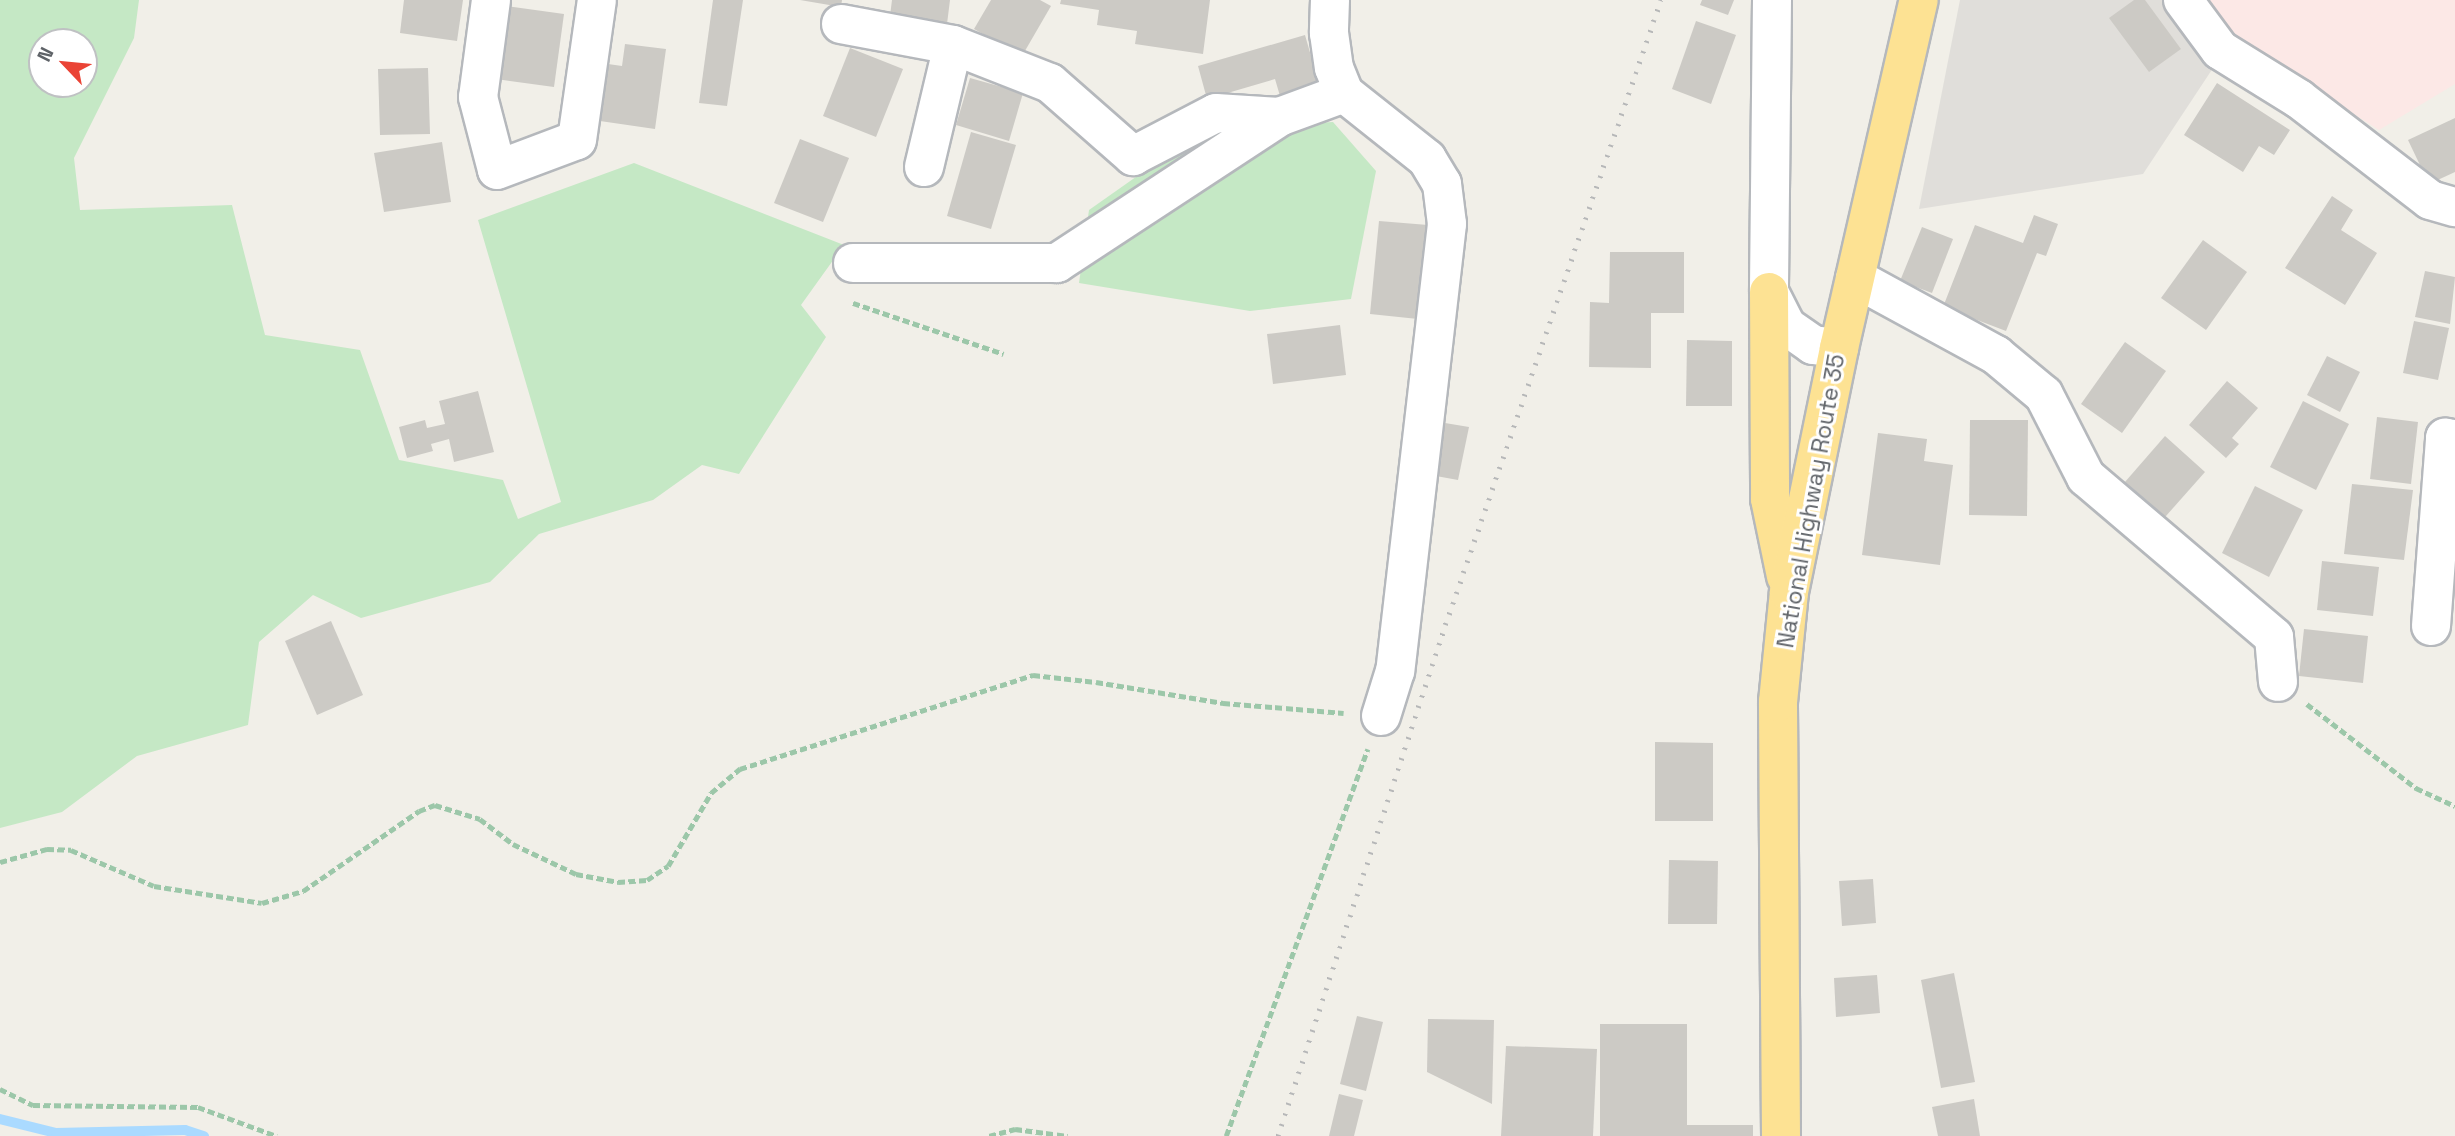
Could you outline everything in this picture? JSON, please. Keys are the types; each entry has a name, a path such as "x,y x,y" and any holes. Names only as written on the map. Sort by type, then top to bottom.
{"highway":[{"name":"National Highway Route 35","path":"1781,1136 1777,702 1789,592 1839,348 1919,0"},
{"path":"1769,292 1770,499 1789,592"}],"street":[{"path":"491,0 478,97 497,170 576,141 597,0"},
{"path":"1330,0 1329,33 1334,68 1344,93 1427,159 1442,184 1447,224 1395,671 1381,716"},
{"path":"1772,0 1769,292 1786,326 1813,345 1839,348"},
{"path":"2183,0 2220,50 2299,99 2430,200 2455,207"},
{"path":"841,24 953,45 1050,83 1133,156 1216,113 1279,117"},
{"path":"924,167 953,45"},
{"path":"853,263 1057,263 1279,117 1344,93"},
{"path":"1855,278 1996,355 2044,395 2086,477 2274,637 2278,682"},
{"path":"2431,626 2445,438 2455,439"}],"path":[{"path":"853,263 836,298 1004,355"},
{"path":"0,862 47,849 71,850 154,886 262,903 303,891 419,811 435,805 480,819 513,844 576,874 618,882 647,880 668,866 711,793 740,769 1033,676 1096,682 1223,703 1381,716 1226,1136"},
{"path":"2278,682 2416,788 2455,806"},
{"path":"0,1089 33,1105 198,1107 276,1136"},
{"path":"989,1136 1015,1129 1068,1136"}],"shaded area":[{"path":"1960,0 2166,0 2215,65 2143,174 1919,209"},
{"path":"2206,0 2455,0 2455,84 2379,130 2232,37"}],"green space":[{"path":"0,0 139,0 134,38 74,158 80,210 232,205 265,335 360,350 399,460 503,480 518,519 561,502 478,220 634,163 844,245 801,305 826,337 739,474 702,465 653,500 539,534 490,582 361,618 313,595 259,642 248,725 137,756 62,812 0,828"},
{"path":"1333,122 1376,171 1351,299 1250,311 1079,283 1089,210 1204,129"}],"building":[{"path":"404,0 463,0 457,41 400,33"},
{"path":"713,0 743,0 727,106 699,103"},
{"path":"800,0 842,0 841,7"},
{"path":"892,0 950,0 947,24 890,16"},
{"path":"991,0 1040,0 1051,6 1022,56 974,29"},
{"path":"1061,0 1210,0 1203,54 1135,44 1137,31 1097,25 1099,10 1060,4"},
{"path":"1702,0 1734,0 1728,15 1700,5"},
{"path":"2134,0 2145,0 2181,49 2149,72 2109,18"},
{"path":"506,6 564,14 554,87 496,79"},
{"path":"1696,21 1736,35 1711,104 1672,89"},
{"path":"1305,35 1319,84 1280,96 1275,79 1207,99 1198,66"},
{"path":"625,44 666,49 655,129 600,121 608,64 622,66"},
{"path":"850,48 903,69 876,137 823,116"},
{"path":"428,68 430,134 380,135 378,69"},
{"path":"970,78 1023,93 1009,141 956,125"},
{"path":"2217,83 2290,130 2274,155 2259,146 2243,172 2184,135"},
{"path":"2455,118 2455,172 2429,184 2408,140"},
{"path":"971,132 1016,145 991,229 947,216"},
{"path":"800,139 849,158 823,222 774,203"},
{"path":"442,142 451,202 384,212 374,153"},
{"path":"2332,196 2353,210 2341,230 2377,253 2345,305 2285,268"},
{"path":"2034,215 2058,224 2046,256 2037,253 2006,331 1943,307 1975,225 2023,243"},
{"path":"1379,221 1428,225 1418,319 1370,314"},
{"path":"1922,227 1953,239 1932,293 1900,281"},
{"path":"2203,240 2247,272 2206,330 2161,298"},
{"path":"1610,252 1684,252 1684,313 1651,313 1651,368 1589,367 1590,302 1609,303"},
{"path":"2425,271 2455,277 2450,324 2415,317"},
{"path":"2414,321 2449,328 2438,380 2403,373"},
{"path":"1340,325 1346,375 1273,384 1267,334"},
{"path":"1687,340 1732,341 1732,406 1686,406"},
{"path":"2125,342 2166,371 2122,433 2081,404"},
{"path":"2327,356 2360,372 2340,412 2307,395"},
{"path":"2227,381 2258,408 2232,438 2239,444 2226,458 2189,425"},
{"path":"478,391 494,452 454,462 449,439 431,444 433,451 407,458 399,427 425,420 427,428 445,424 439,401"},
{"path":"2303,401 2349,424 2316,490 2270,467"},
{"path":"2377,417 2418,422 2411,484 2370,479"},
{"path":"1970,420 2028,420 2027,516 1969,515"},
{"path":"1445,423 1469,427 1458,480 1436,476"},
{"path":"1878,433 1927,439 1924,461 1953,465 1940,565 1862,555"},
{"path":"2165,436 2205,472 2158,525 2118,490"},
{"path":"2352,484 2413,490 2404,560 2344,554"},
{"path":"2255,486 2303,510 2269,577 2222,553"},
{"path":"2322,561 2379,567 2373,616 2317,610"},
{"path":"331,621 363,695 317,715 285,641"},
{"path":"2304,629 2368,636 2363,683 2299,676"},
{"path":"1655,742 1713,743 1713,821 1655,821"},
{"path":"1669,860 1718,861 1717,924 1668,924"},
{"path":"1873,879 1876,923 1842,926 1839,881"},
{"path":"1954,973 1975,1082 1941,1088 1921,980"},
{"path":"1877,975 1880,1013 1836,1017 1834,978"},
{"path":"1357,1016 1383,1022 1366,1091 1340,1084"},
{"path":"1428,1019 1494,1020 1492,1104 1427,1072"},
{"path":"1600,1024 1687,1024 1687,1125 1753,1125 1753,1136 1600,1136"},
{"path":"1506,1046 1597,1049 1593,1136 1501,1136"},
{"path":"1339,1094 1363,1100 1354,1136 1329,1136"},
{"path":"1974,1099 1980,1136 1938,1136 1932,1107"}],"waterway":[{"path":"0,1119 56,1133 185,1130 204,1136"}],"railway":[{"path":"1278,1136 1442,635 1661,0"}]}
